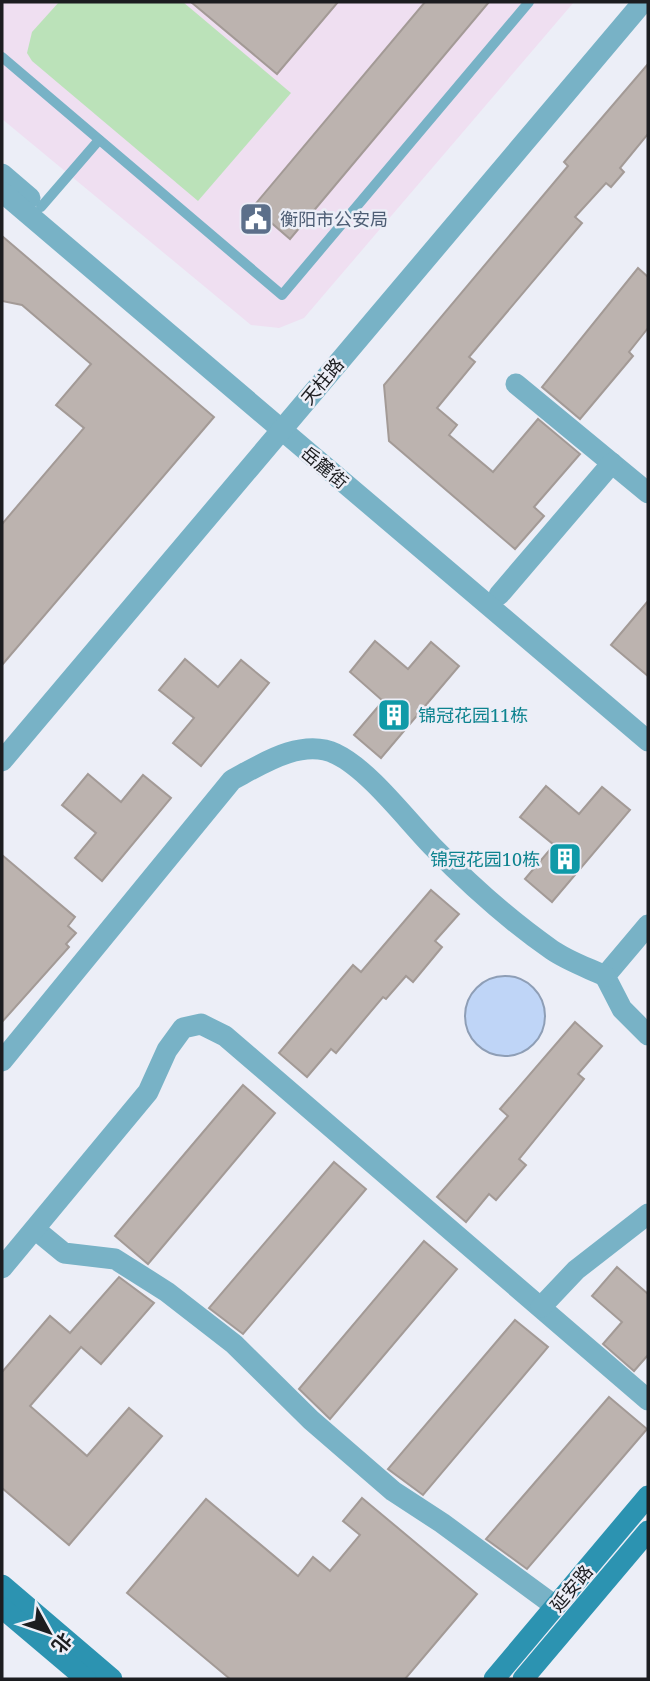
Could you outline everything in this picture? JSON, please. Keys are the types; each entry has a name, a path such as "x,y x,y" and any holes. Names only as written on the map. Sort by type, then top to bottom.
{"main road":[{"name":"延安路","path":"494,1679 648,1496"},
{"name":"延安路","path":"523,1679 648,1531"},
{"path":"2,1585 113,1679"},
{"path":"2,1608 86,1679"}],"street":[{"name":"天柱路","path":"2,761 643,2"},
{"name":"岳麓街","path":"2,174 648,741"},
{"name":"岳麓街","path":"2,192 499,595 648,722"},
{"path":"516,384 648,493"},
{"path":"499,595 612,463"},
{"path":"2,1061 232,780 265,762 306,748 335,753 373,783 433,847 501,910 554,952 605,976 622,1009 648,1035"},
{"path":"605,976 648,925"},
{"path":"2,1268 148,1092 166,1050 183,1028 201,1024 225,1036 648,1400"},
{"path":"541,1307 576,1270 648,1214"},
{"path":"36,1230 64,1253 115,1259 167,1292 234,1343 311,1420 393,1491 475,1546 555,1606"}],"lane":[{"path":"2,57 282,295 529,2"},
{"path":"41,207 99,140"}],"shaded area":[{"name":"衡阳市公安局","path":"2,2 574,2 304,318 279,328 251,325 2,119"}],"green space":[{"path":"59,2 183,2 291,93 198,201 32,61 27,53 32,32"}],"water":[{"path":"505,976 520,979 533,988 542,1001 545,1016 542,1031 533,1044 520,1053 505,1056 490,1053 477,1044 468,1031 465,1016 468,1001 477,988 490,979"}],"building":[{"path":"191,2 338,2 277,74"},
{"path":"425,2 489,2 290,239 253,207"},
{"path":"648,64 648,134 620,168 624,172 611,187 606,183 575,217 582,223 469,357 475,362 437,408 457,425 449,435 493,472 538,419 580,454 534,507 544,516 515,549 389,441 384,385 568,166 564,162"},
{"path":"2,236 214,417 2,665 2,524 84,428 56,405 91,364 22,305 2,301"},
{"path":"638,268 648,277 648,328 629,352 633,356 580,419 542,387"},
{"path":"648,601 648,676 611,645"},
{"name":"锦冠花园11栋","path":"375,641 408,669 431,642 459,666 381,758 354,735 383,701 350,672"},
{"path":"185,659 218,687 241,660 269,683 201,766 173,743 194,718 159,690"},
{"path":"88,774 121,802 143,775 171,798 102,881 75,858 96,833 62,805"},
{"name":"锦冠花园10栋","path":"546,786 579,814 602,787 630,810 552,902 525,879 554,845 520,817"},
{"path":"2,855 75,917 68,926 76,933 66,944 69,947 2,1022"},
{"path":"431,890 459,914 435,941 442,947 413,982 406,976 386,999 383,997 336,1053 331,1049 307,1077 279,1053 353,965 361,972"},
{"path":"575,1022 602,1046 578,1074 584,1079 519,1159 526,1165 496,1200 489,1194 466,1222 437,1197 508,1116 500,1109"},
{"path":"243,1085 275,1113 148,1264 115,1236"},
{"path":"334,1162 366,1189 243,1334 209,1308"},
{"path":"424,1241 457,1269 330,1419 299,1389"},
{"path":"617,1267 648,1294 648,1355 634,1371 603,1344 622,1322 592,1296"},
{"path":"119,1277 154,1303 101,1364 81,1347 30,1406 87,1456 129,1408 162,1436 69,1545 2,1488 2,1372 50,1316 70,1333"},
{"path":"515,1320 548,1347 423,1495 388,1469"},
{"path":"609,1397 647,1429 527,1569 486,1539"},
{"path":"362,1498 477,1594 405,1679 230,1679 127,1593 206,1499 298,1576 313,1557 330,1571 360,1535 343,1521"}],"place":[{"name":"衡阳市公安局","path":"256,219"},
{"name":"锦冠花园11栋","path":"394,715"},
{"name":"锦冠花园10栋","path":"565,859"}]}
